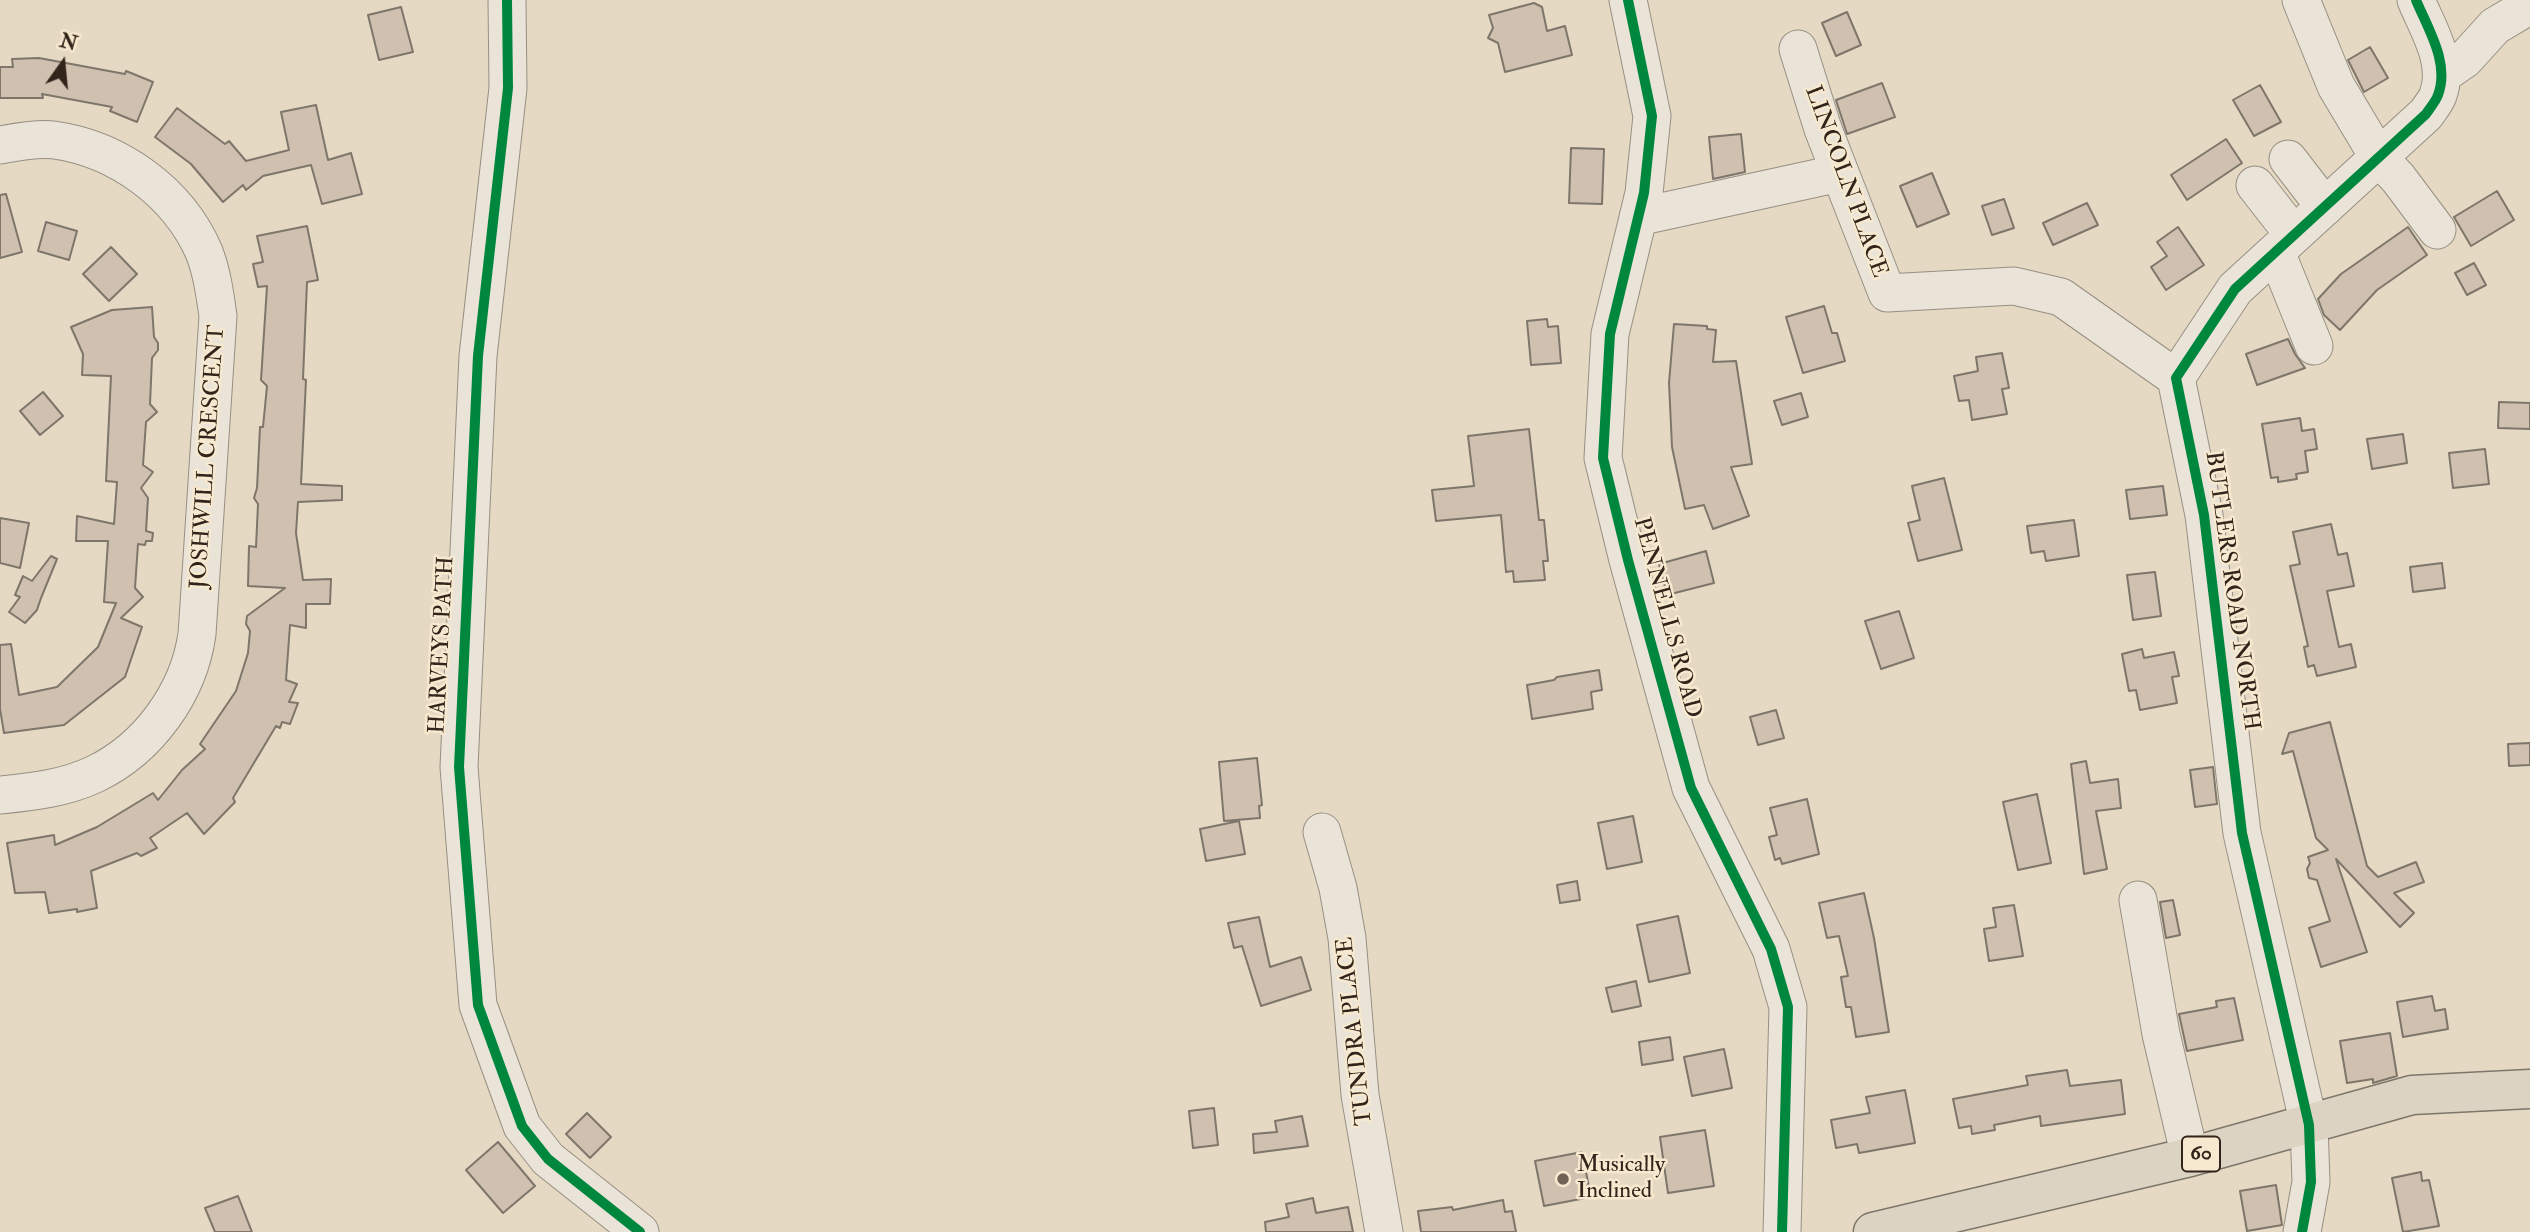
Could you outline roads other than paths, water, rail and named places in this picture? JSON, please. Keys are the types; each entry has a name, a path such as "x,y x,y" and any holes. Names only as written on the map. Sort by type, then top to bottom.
{"main road":[{"name":"60","path":"1872,1232 2190,1157 2412,1095 2530,1089"}],"street":[{"name":"HARVEYS PATH","path":"507,0 508,88 478,356 459,767 478,1005 522,1126 548,1159 640,1232"},
{"name":"PENNELLS ROAD","path":"1628,0 1652,116 1643,193 1609,334 1603,458 1691,789 1771,949 1788,1007 1782,1232"},
{"path":"2301,0 2336,86 2379,158 2398,178 2437,230"},
{"path":"2176,378 2235,289 2426,114 2438,95 2442,75 2439,55 2416,0"},
{"path":"2442,75 2465,59 2495,26 2522,10"},
{"name":"LINCOLN PLACE","path":"1798,49 1823,129 1887,293 2014,286 2062,297 2176,378"},
{"name":"JOSHWILL CRESCENT","path":"0,145 52,140 93,149 124,163 160,191 188,224 204,253 218,316 197,634 190,670 168,710 120,759 83,779 55,787 0,795"},
{"path":"2288,159 2325,207"},
{"path":"1637,217 1840,173"},
{"path":"2255,185 2285,244 2314,346"},
{"name":"BUTLERS ROAD NORTH","path":"2176,378 2204,515 2242,834 2309,1125 2311,1182 2302,1232"},
{"name":"TUNDRA PLACE","path":"1322,832 1338,888 1347,939 1360,1095 1384,1232"},
{"path":"2138,900 2161,1034 2190,1157"}],"place":[{"name":"Musically Inclined","path":"1563,1179"}]}
